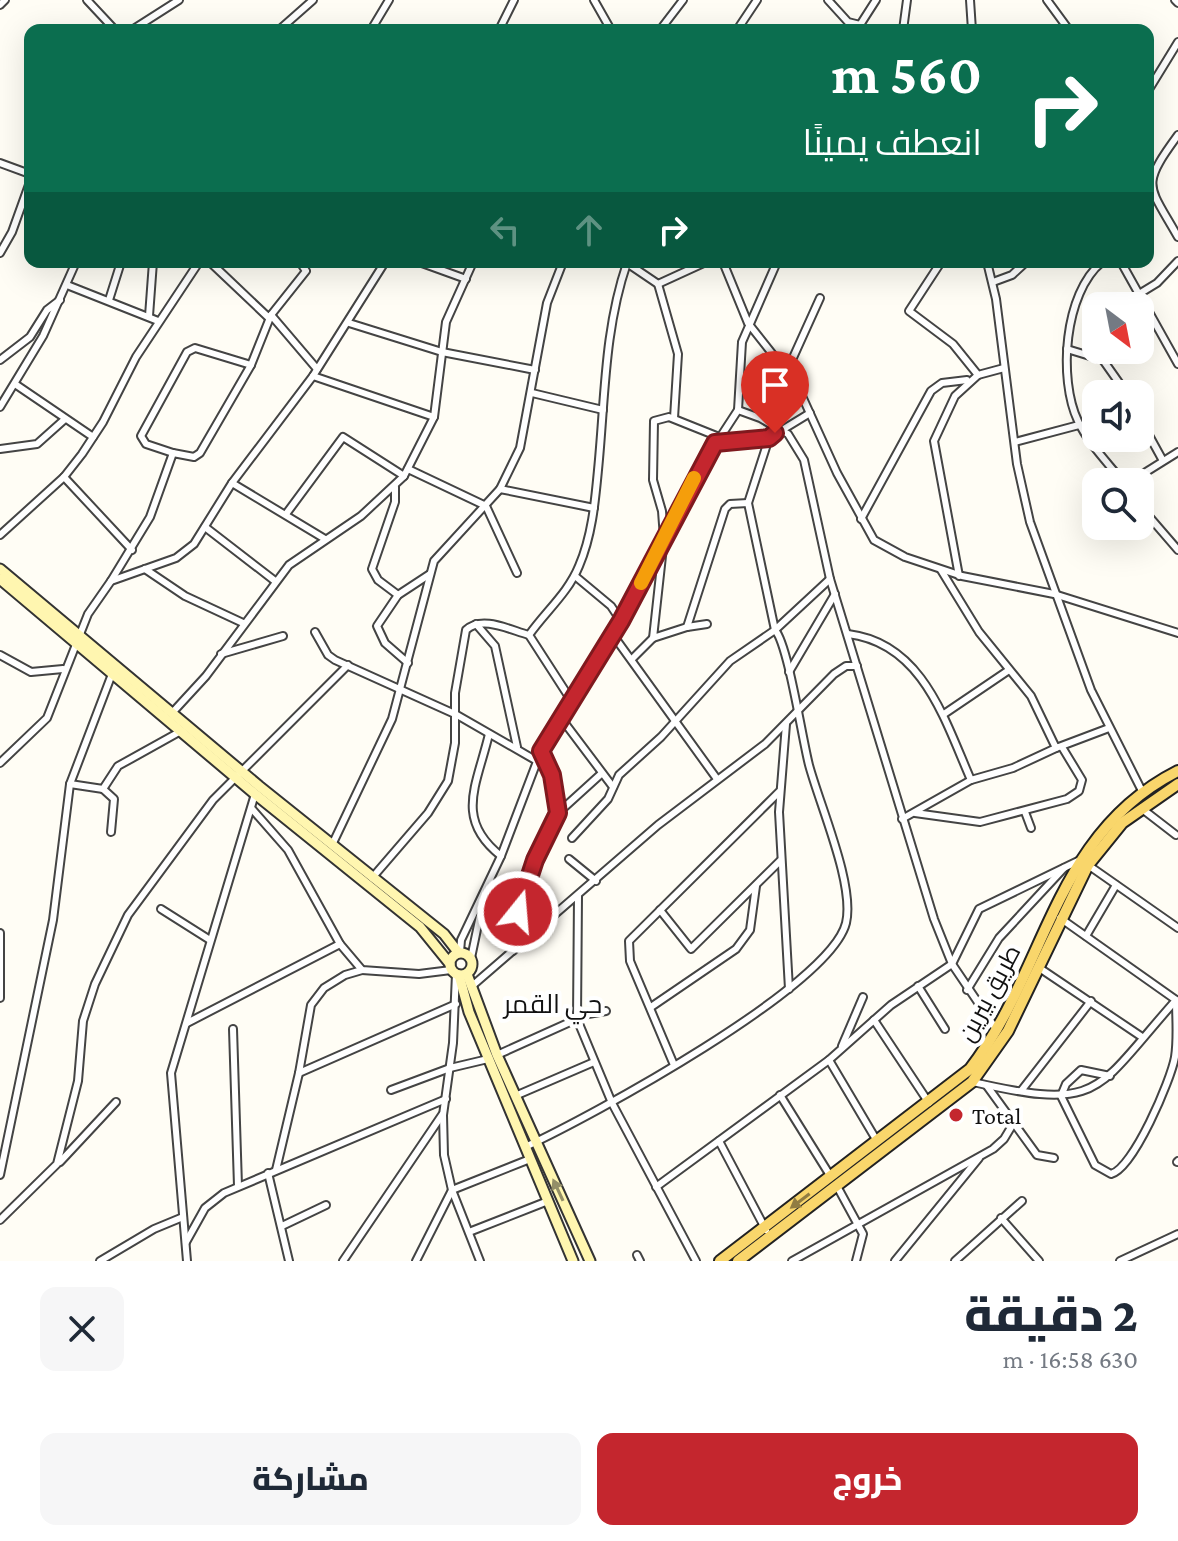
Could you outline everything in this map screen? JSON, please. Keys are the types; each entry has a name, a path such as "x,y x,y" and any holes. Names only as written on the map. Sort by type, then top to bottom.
{"main road":[{"name":"طريق بيرين","path":"738,1261 832,1177 970,1069 996,1029 1083,863 1109,820 1146,788 1178,771"},
{"name":"طريق بيرين","path":"720,1261 838,1188 972,1082 998,1048 1038,967 1083,863 1140,808 1178,784"}],"street":[{"path":"0,5 5,0"},
{"path":"87,0 109,24"},
{"path":"141,24 179,0"},
{"path":"286,24 313,0"},
{"path":"375,24 389,0"},
{"path":"500,24 514,0"},
{"path":"594,0 608,24"},
{"path":"665,24 683,0"},
{"path":"741,24 757,0"},
{"path":"828,0 854,24"},
{"path":"864,24 876,0"},
{"path":"904,24 907,0"},
{"path":"970,0 972,24"},
{"path":"1047,0 1065,24"},
{"path":"1154,81 1178,42"},
{"path":"1154,173 1178,135"},
{"path":"0,163 24,172"},
{"path":"1154,194 1178,237"},
{"path":"0,253 12,232 24,199"},
{"path":"1142,292 1157,283 1178,261"},
{"path":"0,407 60,300 74,268"},
{"path":"109,300 119,268"},
{"path":"149,316 153,268"},
{"path":"0,535 64,477 93,437 158,321 195,268"},
{"path":"217,268 270,316 315,373 434,417"},
{"path":"251,365 195,348 187,352 141,436 146,444 194,457 200,453 251,365 270,316 306,268"},
{"path":"111,581 176,558 194,544 232,483 349,323 381,268"},
{"path":"436,268 466,279"},
{"path":"172,713 275,581 299,556 361,516 395,487 406,472 434,417 446,322 471,268"},
{"path":"332,845 387,732 434,561 500,489 520,448 547,303 561,268"},
{"path":"529,635 575,576 594,508 610,324 624,268"},
{"path":"633,268 658,284 678,354 674,418"},
{"path":"658,284 693,268"},
{"path":"725,268 748,323 787,371 871,538 882,546 959,576 1002,587 1054,594 1178,633"},
{"path":"590,1261 515,1096 465,1008 457,971 459,952 464,932 501,856 541,751 613,635 717,440 738,410 741,399 739,354 748,323 774,268"},
{"path":"937,268 909,311 953,344 974,377"},
{"path":"989,268 1030,522 1054,594 1109,728 1137,778 1146,788"},
{"path":"993,282 1012,275 1020,268"},
{"path":"1094,268 1080,293 1067,349 1070,403 1079,425 1112,468"},
{"path":"1124,268 1138,292"},
{"path":"67,285 158,321"},
{"path":"787,371 820,298"},
{"path":"0,360 30,337 47,310 60,300"},
{"path":"1154,321 1178,364"},
{"path":"349,323 442,352 535,370"},
{"path":"1067,349 1103,360 1117,380"},
{"path":"860,519 931,391 942,383 1004,368"},
{"path":"959,576 934,441 955,396 974,377"},
{"path":"15,384 93,437"},
{"path":"532,393 603,410"},
{"path":"738,410 781,429 795,441 804,460 830,579 902,819 952,964 996,1029"},
{"path":"653,638 664,538 662,511 653,480 652,427 660,417 674,418 717,440 769,438 810,413"},
{"path":"0,449 37,444 65,419"},
{"path":"1015,442 1079,425"},
{"path":"286,514 343,437 406,472 486,506 517,573"},
{"path":"525,1147 612,1103 674,1065 789,989 829,955 840,941 849,906 846,885 818,800 795,714 782,639 775,630 748,503 769,438"},
{"path":"1154,444 1162,459"},
{"path":"1149,468 1178,452"},
{"path":"0,763 47,718 63,669 88,614 132,550 156,505 173,453"},
{"path":"64,477 132,550"},
{"path":"232,483 325,539"},
{"path":"395,487 395,502 372,569 378,580 398,595"},
{"path":"500,489 594,508"},
{"path":"687,627 725,509 730,504 748,503"},
{"path":"1154,522 1178,550"},
{"path":"205,527 275,581"},
{"path":"0,569 112,674 240,775"},
{"path":"145,569 185,596 243,623"},
{"path":"915,813 980,822 1067,799 1079,791 1081,777 1059,748 1031,696 979,632 941,570"},
{"path":"408,663 377,630 398,595 430,574"},
{"path":"575,576 611,606 621,621"},
{"path":"0,579 172,713 257,790 420,927 471,986"},
{"path":"572,838 608,799 619,775 675,722 736,655 775,630 830,579"},
{"path":"789,672 835,594"},
{"path":"372,878 428,813 448,781 457,715 455,693 466,630 476,624 488,623 529,635 571,700"},
{"path":"476,624 495,646 517,747"},
{"path":"632,659 653,638 707,624"},
{"path":"315,632 328,655 457,715 537,761"},
{"path":"848,634 871,639 913,668 944,714 971,780"},
{"path":"613,635 717,779"},
{"path":"221,654 283,636"},
{"path":"0,655 31,672 63,669"},
{"path":"57,1164 78,1081 83,1021 120,928 176,846 222,790 348,665"},
{"path":"480,1261 445,1164 443,1115 450,1068 471,986 658,825 765,744 834,674 846,666 857,666"},
{"path":"944,714 1009,670"},
{"path":"0,1175 53,920 70,784 112,674"},
{"path":"561,718 613,787"},
{"path":"786,724 779,792 780,861 789,989"},
{"path":"902,819 971,780 1013,768 1109,728"},
{"path":"103,789 118,766 181,731"},
{"path":"489,734 472,820 480,838 501,856"},
{"path":"541,751 552,775 558,813"},
{"path":"513,951 525,885 558,813 601,774"},
{"path":"70,784 103,789 114,799 111,832"},
{"path":"257,790 332,845 444,934 459,952 471,958"},
{"path":"187,1261 171,1073 257,790"},
{"path":"674,1065 630,961 628,945 632,936 779,792"},
{"path":"1140,808 1176,835"},
{"path":"252,809 288,850 340,944 362,970"},
{"path":"1025,812 1031,828"},
{"path":"569,859 596,881"},
{"path":"660,910 691,949 701,943 780,861"},
{"path":"656,1187 829,1060 918,986 952,964 979,909 1067,866 1083,863 1178,928"},
{"path":"967,990 999,938 1067,866"},
{"path":"1086,936 1116,885"},
{"path":"651,1007 736,949 747,937 756,886"},
{"path":"578,896 577,1019 612,1103 696,1261"},
{"path":"276,1170 299,1073 303,1033 316,995 345,975 362,970 428,974 472,966 483,898"},
{"path":"161,909 210,940"},
{"path":"1060,918 1177,998"},
{"path":"0,933 0,998"},
{"path":"186,1024 340,944"},
{"path":"1038,967 1142,1037"},
{"path":"918,986 945,1029"},
{"path":"840,1049 863,997"},
{"path":"972,1082 1061,1096 1086,1092 1110,1076 1177,998"},
{"path":"1110,1076 1081,1070 1066,1084 1061,1096 1095,1165 1111,1174 1124,1168 1170,1073 1176,1044 1177,998"},
{"path":"1021,1091 1091,1001"},
{"path":"299,1073 465,1008"},
{"path":"391,1090 450,1068 493,1057 577,1019 606,1011"},
{"path":"874,1020 929,1103"},
{"path":"233,1029 238,1186"},
{"path":"493,1057 525,1147 573,1261"},
{"path":"829,1060 877,1141"},
{"path":"515,1096 594,1062"},
{"path":"986,1085 1040,1158 1054,1158"},
{"path":"780,1095 832,1177"},
{"path":"186,1242 205,1208 238,1186 446,1099"},
{"path":"0,1220 116,1102"},
{"path":"343,1261 443,1115"},
{"path":"792,1261 981,1155 1004,1139 1013,1124"},
{"path":"719,1141 768,1232"},
{"path":"895,1261 981,1155"},
{"path":"416,1261 452,1190 530,1159"},
{"path":"268,1173 289,1261"},
{"path":"838,1188 859,1222 864,1243 856,1261"},
{"path":"469,1232 548,1201"},
{"path":"955,1261 1022,1201"},
{"path":"282,1226 326,1205"},
{"path":"100,1261 154,1229 183,1217"},
{"path":"1001,1218 1039,1261"},
{"path":"1120,1261 1178,1234"}],"slow traffic":[{"path":"641,583 694,478"}],"place":[{"name":"Total","path":"956,1115"}],"district":[{"name":"حي القمر","path":"553,1004"}],"route":[{"path":"518,912 535,860 558,813 552,775 541,751 621,621 682,500 715,443 769,438 775,433"}]}
